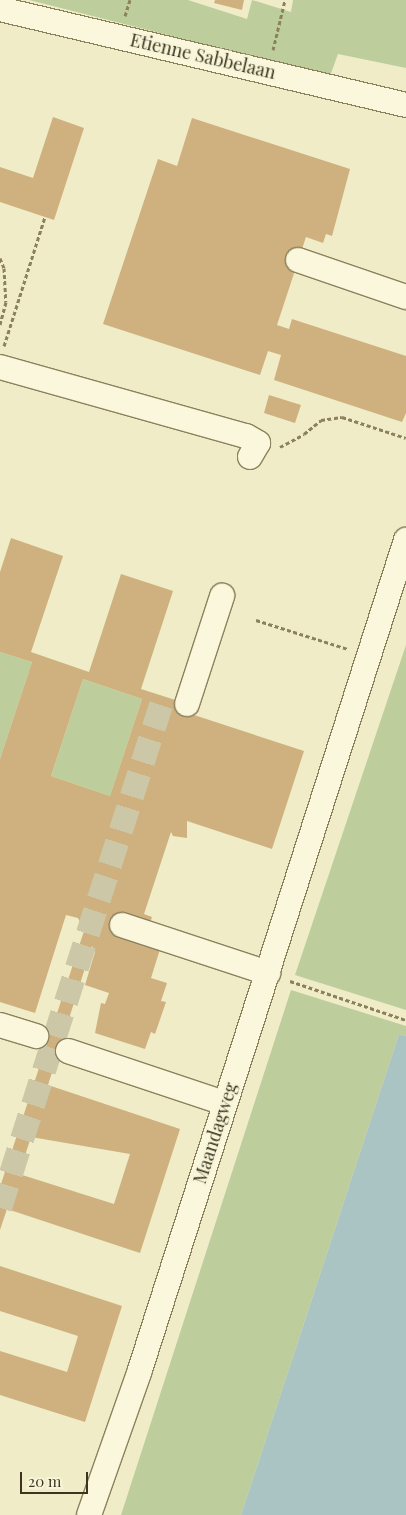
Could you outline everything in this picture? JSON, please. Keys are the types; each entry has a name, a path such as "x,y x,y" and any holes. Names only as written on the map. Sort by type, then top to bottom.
{"street":[{"name":"Etienne Sabbelaan","path":"0,9 268,70 406,105"},
{"path":"298,260 406,297"},
{"path":"2,358 246,436 254,450"},
{"name":"Maandagweg","path":"90,1515 139,1373 224,1104 268,973 337,750 370,657 406,540"},
{"path":"186,704 219,605"},
{"path":"122,925 268,973"},
{"path":"0,1026 36,1036"},
{"path":"68,1051 224,1104"}],"path":[{"path":"268,70 285,0"},
{"path":"2,358 45,217"},
{"path":"0,258 4,268 6,302 0,325"},
{"path":"254,450 285,446 321,420 342,417 406,438"},
{"path":"256,620 370,657"},
{"path":"268,973 406,1020"}],"green space":[{"path":"29,0 188,0 247,19 252,0 291,12 293,0 406,0 406,68 338,54 330,76"},
{"path":"406,645 406,1010 295,975"},
{"path":"0,652 32,662 0,759"},
{"path":"83,679 142,699 110,796 51,776"},
{"path":"291,990 406,1026 406,1036 399,1034 241,1515 121,1515"}],"water":[{"path":"399,1034 406,1036 406,1515 241,1515"}],"building":[{"path":"215,0 244,0 242,10 214,3"},
{"path":"53,117 84,128 54,220 0,202 0,167 33,178"},
{"path":"192,118 350,169 332,236 326,234 323,243 306,237 277,325 289,329 292,319 406,356 406,413 402,422 274,380 281,355 268,351 260,375 103,324 158,159 177,166"},
{"path":"269,395 301,405 295,423 264,413"},
{"path":"11,538 63,556 31,652 89,672 121,574 173,591 141,689 194,706 191,714 304,751 272,849 187,821 187,838 173,836 171,832 144,914 152,917 149,926 161,946 151,978 167,983 161,1001 166,1002 155,1034 151,1032 145,1049 95,1033 101,1003 105,1004 109,993 85,985 95,952 92,946 48,1085 180,1129 140,1253 7,1209 0,1230 0,1187 84,931 78,918 66,915 35,1013 0,1002 0,759 32,662 0,652 0,572","holes":["83,679 142,699 110,796 51,776","31,1137 130,1154 114,1204 19,1174"]},
{"path":"0,1266 122,1306 85,1422 0,1395 0,1351 67,1372 78,1336 0,1311"}],"tunnel":[{"path":"0,1208 164,696"}]}
